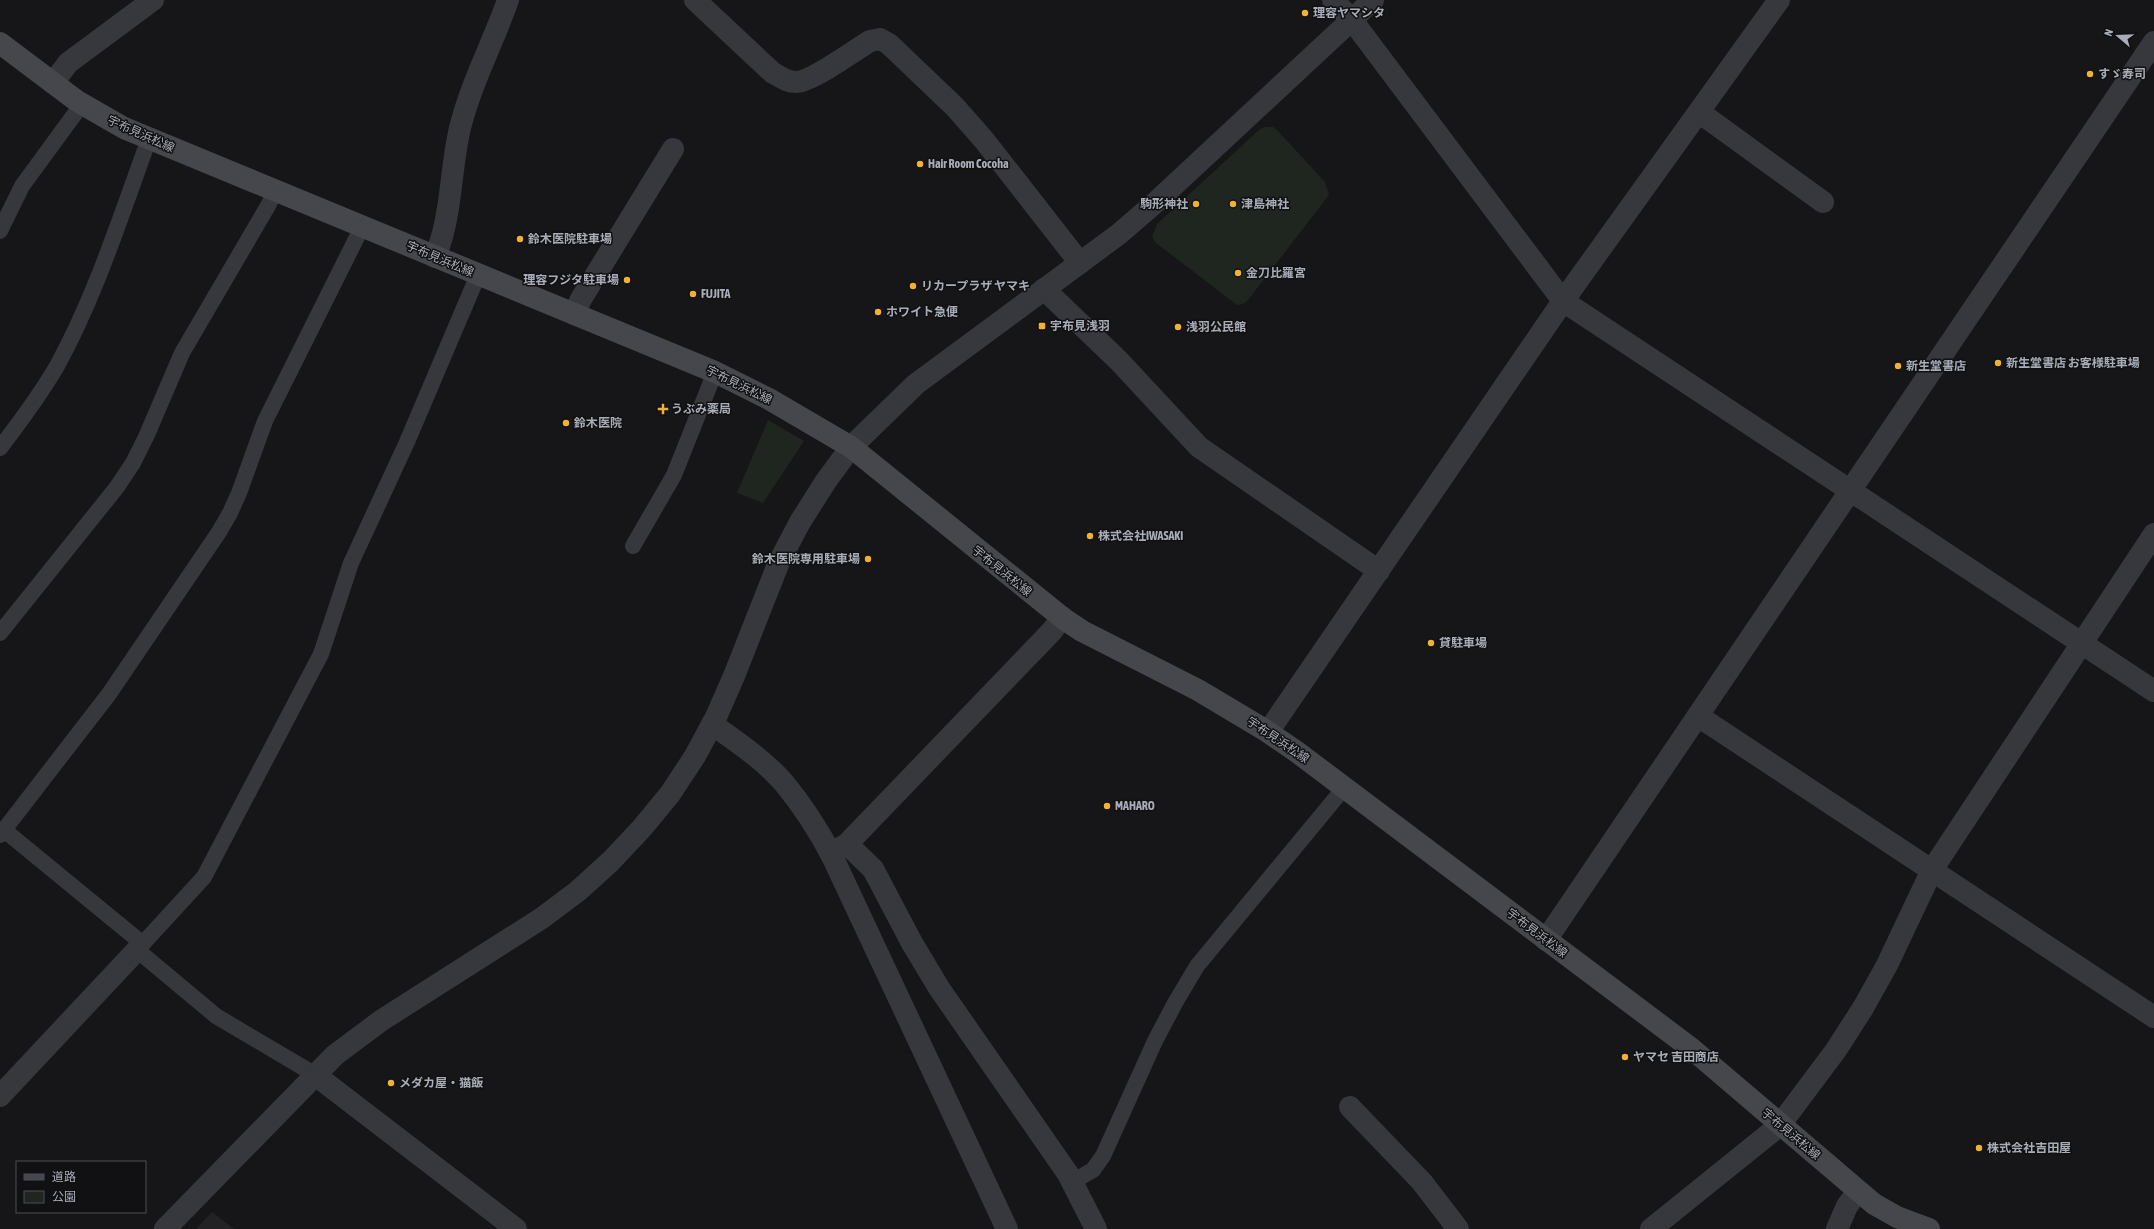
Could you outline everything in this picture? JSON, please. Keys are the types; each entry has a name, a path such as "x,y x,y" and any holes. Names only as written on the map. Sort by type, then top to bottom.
{"main road":[{"name":"宇布見浜松線","path":"0,43 53,84 82,104 124,128 715,372 769,399 851,447 1062,617 1082,631 1198,690 1268,732 1704,1059 1874,1204 1897,1217 1929,1229"}],"street":[{"path":"53,84 68,63 153,0"},
{"path":"435,257 443,239 452,167 462,121 480,65 508,0"},
{"path":"695,0 774,73 784,80 797,82 809,78 870,41 880,39 889,44 955,107 984,140 1080,263"},
{"path":"1333,0 1352,20 1563,301 2154,691"},
{"path":"165,1229 314,1074 358,1036 542,918 578,891 611,861 647,823 678,781 712,724 734,676 779,562 800,522 826,481 851,447 916,384 1080,263 1156,202 1373,0"},
{"path":"1268,732 1563,301 1779,0"},
{"path":"1546,940 2154,42"},
{"path":"1699,112 1823,202"},
{"path":"574,314 581,299 673,149"},
{"path":"1044,289 1118,361 1199,447 1379,571"},
{"path":"1650,1229 1780,1125 1836,1050 1863,1008 1887,965 1932,870 2154,534"},
{"path":"839,849 1052,631 1062,617"},
{"path":"1698,716 2154,1017"},
{"path":"712,724 753,754 783,782 808,814 839,849 1007,1229"},
{"path":"839,849 873,869 912,943 939,988 1072,1182 1096,1229"},
{"path":"0,1096 140,947"},
{"path":"314,1074 516,1229"},
{"path":"1350,1107 1422,1182 1458,1229"},
{"path":"1838,1229 1846,1206 1858,1191"}],"lane":[{"path":"0,232 22,186 82,104"},
{"path":"0,448 26,415 56,366 82,315 149,139"},
{"path":"0,632 117,487 133,463 182,353 270,204 275,191"},
{"path":"314,1074 216,1016 140,947 2,832 109,694 220,532 230,513 265,421 362,227"},
{"path":"140,947 204,877 321,654 351,563 407,442 478,274"},
{"path":"633,546 674,475 715,372"},
{"path":"1072,1182 1093,1170 1103,1156 1155,1041 1174,1003 1197,966 1344,788"}],"shaded area":[{"path":"212,1212 234,1229 196,1229"}],"green space":[{"path":"1265,127 1273,127 1278,131 1325,182 1329,195 1248,300 1243,304 1237,305 1156,243 1152,237 1157,224 1260,129"},
{"path":"768,420 804,441 763,503 737,493"}],"place":[{"name":"理容ヤマシタ","path":"1305,13"},
{"name":"すゞ寿司","path":"2090,74"},
{"name":"Hair Room Cocoha","path":"920,164"},
{"name":"駒形神社","path":"1196,204"},
{"name":"津島神社","path":"1233,204"},
{"name":"鈴木医院駐車場","path":"520,239"},
{"name":"金刀比羅宮","path":"1238,273"},
{"name":"理容フジタ駐車場","path":"627,280"},
{"name":"リカープラザ ヤマキ","path":"913,286"},
{"name":"FUJITA","path":"693,294"},
{"name":"ホワイト急便","path":"878,312"},
{"name":"宇布見浅羽","path":"1042,326"},
{"name":"浅羽公民館","path":"1178,327"},
{"name":"新生堂書店 お客様駐車場","path":"1998,363"},
{"name":"新生堂書店","path":"1898,366"},
{"name":"うぶみ薬局","path":"663,409"},
{"name":"鈴木医院","path":"566,423"},
{"name":"株式会社IWASAKI","path":"1090,536"},
{"name":"鈴木医院専用駐車場","path":"868,559"},
{"name":"貸駐車場","path":"1431,643"},
{"name":"MAHARO","path":"1107,806"},
{"name":"ヤマセ 吉田商店","path":"1625,1057"},
{"name":"メダカ屋・猫飯","path":"391,1083"},
{"name":"株式会社吉田屋","path":"1979,1148"}]}
